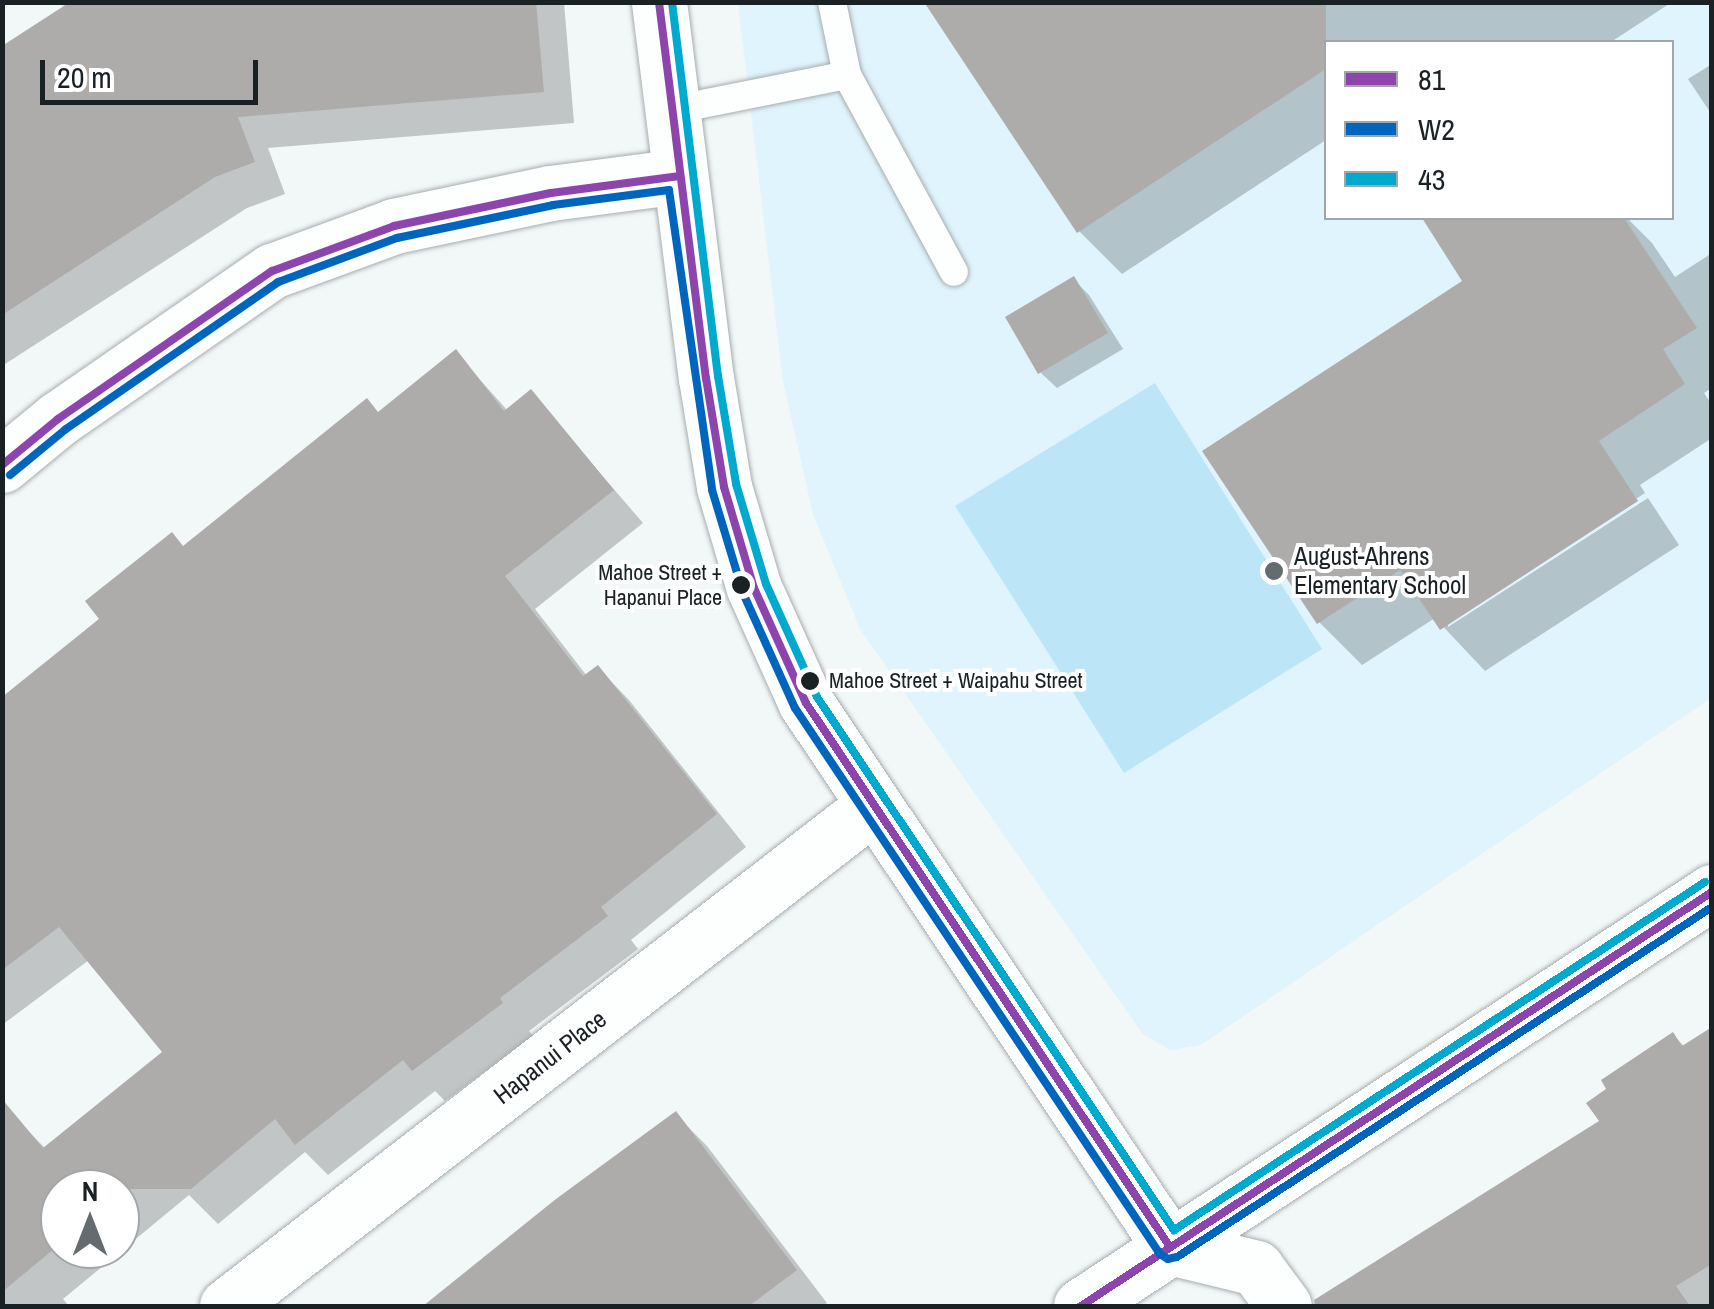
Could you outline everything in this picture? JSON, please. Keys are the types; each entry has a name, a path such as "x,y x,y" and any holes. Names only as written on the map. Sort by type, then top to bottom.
{"street":[{"path":"659,2 724,487 754,588 806,703 1170,1247 1256,1268 1284,1306"},
{"path":"2,465 58,419 272,271 394,226 550,193 680,176"},
{"name":"Hapanui Place","path":"227,1306 872,807"},
{"path":"1081,1306 1712,892"}],"lane":[{"path":"832,2 847,75 954,272"},
{"path":"672,110 847,75"}],"shaded area":[{"name":"August-Ahrens Elementary School","path":"738,3 1711,3 1711,698 1201,1045 1170,1050 1142,1033 860,629 813,514 783,381"},
{"path":"1155,383 1322,649 1124,773 955,506"}],"building":[{"path":"70,2 536,2 544,92 238,117 255,162 215,177 2,315 2,46"},
{"path":"924,2 1326,2 1324,70 1077,233"},
{"path":"1423,220 1625,220 1697,328 1663,349 1685,384 1599,441 1638,501 1440,630 1400,570 1317,624 1202,451 1462,281"},
{"path":"1074,276 1108,333 1038,374 1005,317"},
{"path":"456,349 504,411 531,389 614,490 505,576 583,676 598,665 717,814 601,907 608,916 500,998 503,1003 412,1071 403,1060 295,1145 275,1119 191,1189 140,1189 140,1169 40,1169 40,1261 2,1292 2,1099 43,1148 162,1052 59,927 2,970 2,697 99,619 85,601 172,532 183,546 367,398 378,412"},
{"path":"1712,1027 1712,1264 1676,1286 1690,1306 1315,1306 1314,1300 1599,1121 1586,1103 1606,1089 1601,1080 1673,1032 1682,1046"},
{"path":"676,1111 797,1270 749,1306 423,1306 556,1199"}],"transit line":[{"name":"81","path":"659,2 706,378 724,487 754,588 806,703 1170,1247"},
{"name":"43","path":"672,2 718,376 736,484 766,584 817,697 1174,1230 1705,882"},
{"name":"81","path":"2,465 58,419 272,271 394,226 551,193 680,176"},
{"name":"W2","path":"10,475 66,429 278,282 397,238 553,205 669,190 712,490 743,593 795,708 1160,1254 1168,1259 1177,1257 1712,907"},
{"name":"81","path":"1081,1306 1712,892"}],"place":[{"name":"August-Ahrens Elementary School","path":"1274,571"},
{"name":"Mahoe Street + Hapanui Place","path":"741,585"},
{"name":"Mahoe Street + Waipahu Street","path":"810,681"}]}
